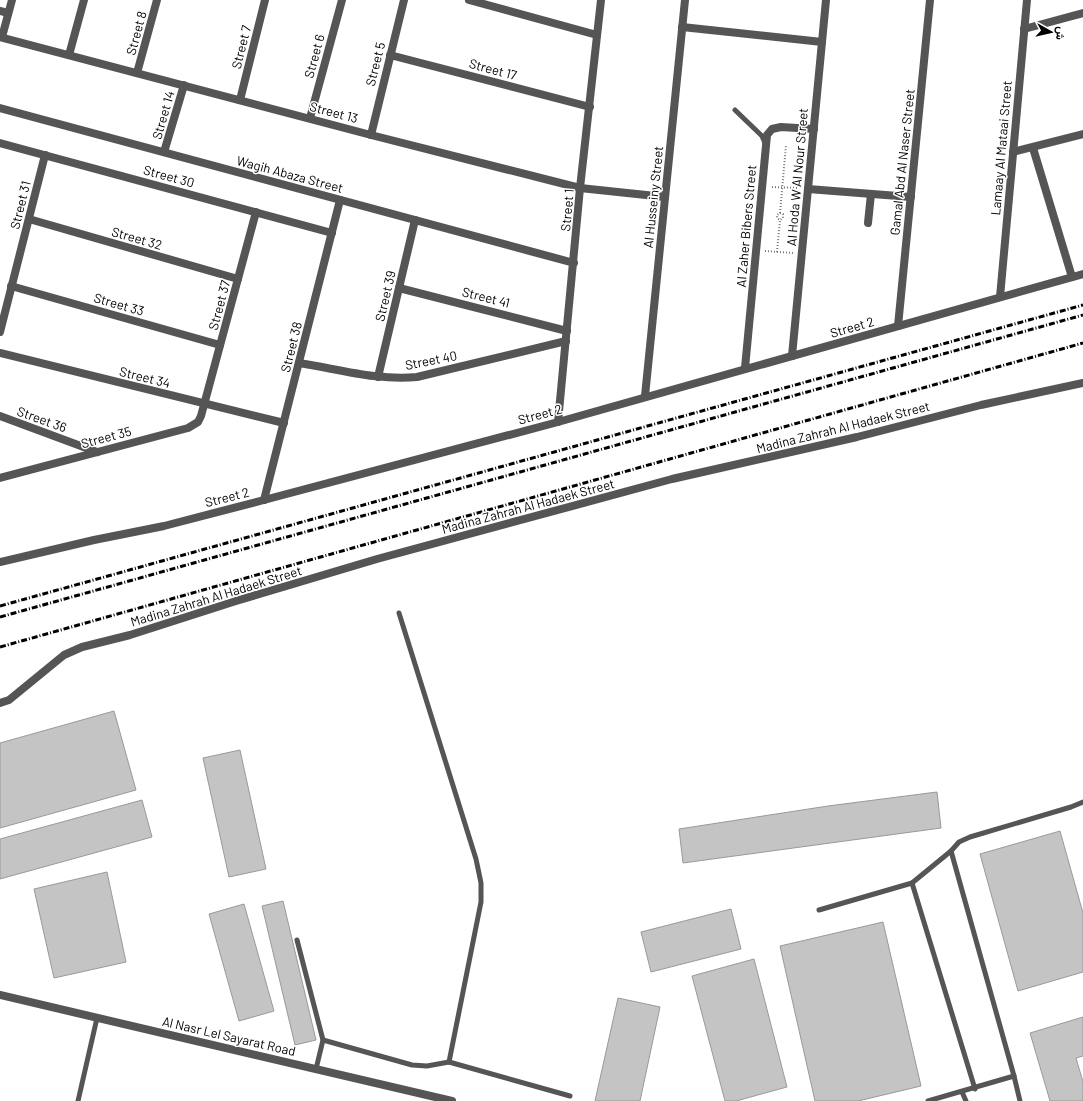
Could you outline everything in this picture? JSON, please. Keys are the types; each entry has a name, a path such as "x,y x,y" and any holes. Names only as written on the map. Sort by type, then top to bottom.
{"street":[{"path":"1,37 12,0"},
{"path":"69,55 84,0"},
{"name":"Street 8","path":"137,73 157,0"},
{"name":"Street 7","path":"240,100 265,0"},
{"name":"Street 6","path":"310,118 342,0"},
{"name":"Street 5","path":"371,135 404,0"},
{"path":"469,0 487,2 597,35"},
{"name":"Street 1","path":"558,422 580,188 601,0"},
{"name":"Al Husseiny Street","path":"645,396 685,0"},
{"name":"Al Hoda W Al Nour Street","path":"792,356 826,0"},
{"name":"Gamal Abd Al Naser Street","path":"898,326 930,0"},
{"name":"Lamaay Al Mataai Street","path":"1000,297 1027,0"},
{"path":"0,11 8,13"},
{"path":"1024,29 1083,13"},
{"path":"682,27 822,42"},
{"name":"Street 13","path":"1,37 371,135 580,188 665,197"},
{"name":"Street 17","path":"390,55 590,107"},
{"name":"Street 14","path":"164,152 184,85"},
{"name":"Wagih Abaza Street","path":"0,108 574,264"},
{"path":"765,143 767,135 772,129 781,127 814,129"},
{"path":"1013,152 1083,134"},
{"name":"Street 30","path":"0,143 332,233"},
{"name":"Al Zaher Bibers Street","path":"745,368 765,143"},
{"path":"1032,148 1072,277"},
{"name":"Street 31","path":"0,332 45,155"},
{"path":"808,189 910,197"},
{"path":"868,223 871,194"},
{"name":"Street 38","path":"264,500 340,200"},
{"name":"Street 37","path":"204,404 256,212"},
{"name":"Street 32","path":"29,219 238,279"},
{"name":"Street 39","path":"378,377 415,220"},
{"name":"Street 2","path":"0,562 66,546 164,526 558,422 645,396 1083,274"},
{"name":"Street 33","path":"12,286 220,345"},
{"name":"Street 41","path":"399,288 567,330"},
{"name":"Street 40","path":"299,363 378,377 416,377 566,342"},
{"name":"Street 34","path":"0,353 284,423"},
{"name":"Madina Zahrah Al Hadaek Street","path":"0,703 9,700 64,655 82,647 130,635 236,601 377,559 672,479 857,437 981,404 1083,383"},
{"name":"Street 35","path":"0,478 194,426 201,416 204,404"},
{"name":"Street 36","path":"0,416 97,452"},
{"name":"Al Nasr Lel Sayarat Road","path":"0,995 452,1101"}],"lane":[{"path":"735,110 762,136 765,143"},
{"path":"399,613 476,859 481,884 481,902 449,1062"},
{"path":"819,910 912,883 951,851 959,842 970,837 1083,802"},
{"path":"951,851 1020,1101"},
{"path":"912,883 975,1089"},
{"path":"297,940 323,1040 316,1069"},
{"path":"78,1101 97,1018"},
{"path":"323,1040 412,1065 427,1066 449,1062 570,1096"},
{"path":"928,1101 975,1089 1014,1076"},
{"path":"962,1092 966,1101"}],"path":[{"path":"780,220 777,218 777,215 780,213 786,145"},
{"path":"762,186 808,189"},
{"path":"777,252 780,220 783,218 783,214 780,213"},
{"path":"756,250 802,253"}],"building":[{"path":"114,711 136,790 0,828 0,743"},
{"path":"240,750 266,869 229,877 203,758"},
{"path":"937,792 941,828 683,863 679,829 828,806"},
{"path":"142,800 152,837 0,879 0,839"},
{"path":"1060,831 1083,913 1083,972 1018,991 980,854"},
{"path":"107,872 126,962 54,978 34,889"},
{"path":"283,901 316,1040 295,1045 262,906"},
{"path":"244,904 274,1011 239,1021 209,914"},
{"path":"731,909 741,949 651,972 641,932"},
{"path":"883,922 921,1086 858,1101 815,1101 780,946"},
{"path":"754,959 787,1087 736,1101 725,1101 692,976"},
{"path":"618,998 660,1007 640,1101 595,1101"},
{"path":"1083,1017 1083,1056 1076,1058 1083,1082 1083,1101 1050,1101 1030,1033"}],"railway":[{"path":"0,606 1083,305"},
{"path":"0,617 1083,315"},
{"path":"0,647 1083,343"}]}
